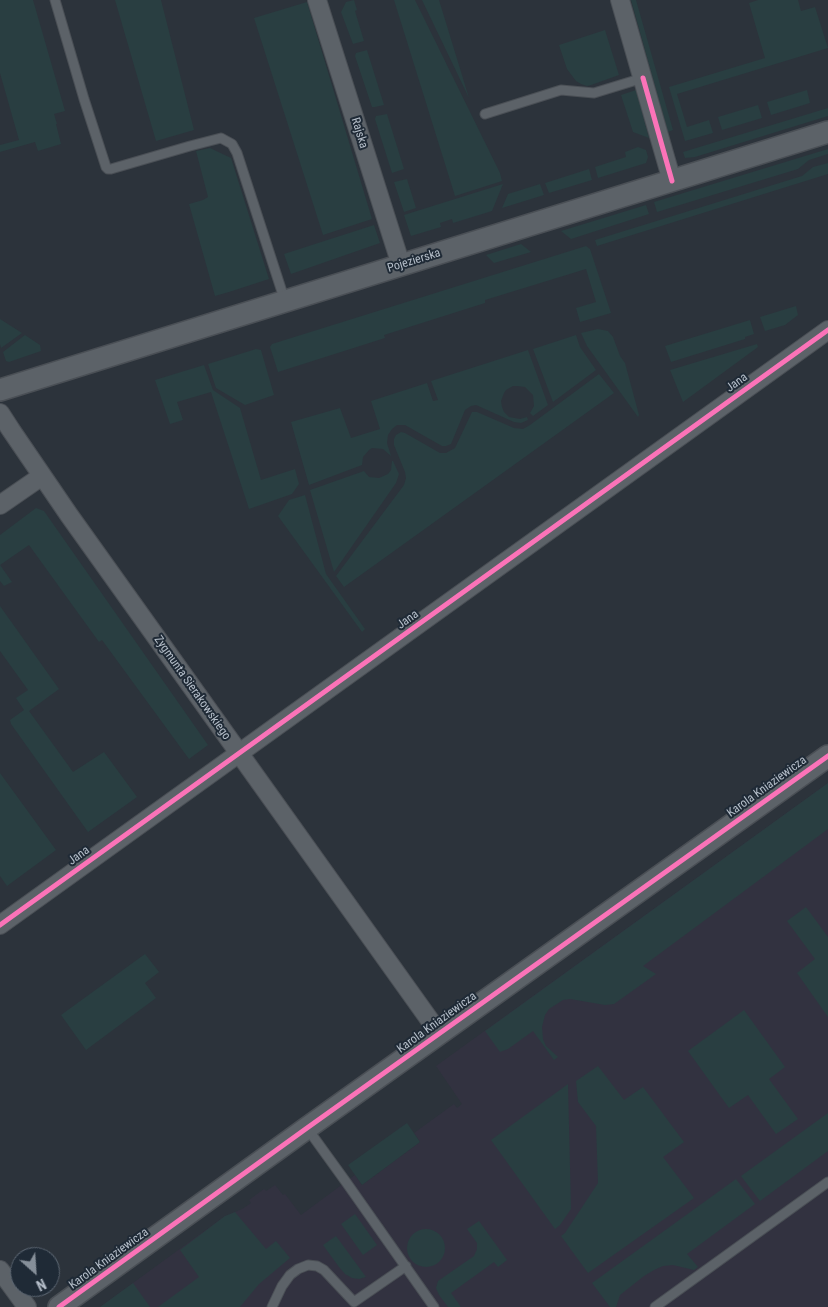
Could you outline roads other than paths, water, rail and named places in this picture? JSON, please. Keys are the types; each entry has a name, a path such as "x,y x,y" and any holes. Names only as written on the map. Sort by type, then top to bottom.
{"street":[{"name":"Rajska","path":"318,0 400,265"},
{"path":"620,0 672,181"},
{"name":"Pojezierska","path":"0,390 828,132"},
{"name":"Jana","path":"0,925 828,330"},
{"name":"Zygmunta Sierakowskiego","path":"0,413 42,476 439,1034"},
{"path":"0,505 42,476"},
{"name":"Karola Kniaziewicza","path":"59,1307 828,756"},
{"path":"0,1270 27,1307"}],"lane":[{"path":"55,0 106,167 111,169 221,138 232,144 237,153 285,301"},
{"path":"485,114 561,90 594,93 643,78"},
{"path":"307,1128 434,1307"},
{"path":"655,1307 828,1182"},
{"path":"272,1307 282,1286 290,1275 308,1265 317,1266 324,1270 354,1302 406,1266"}]}
